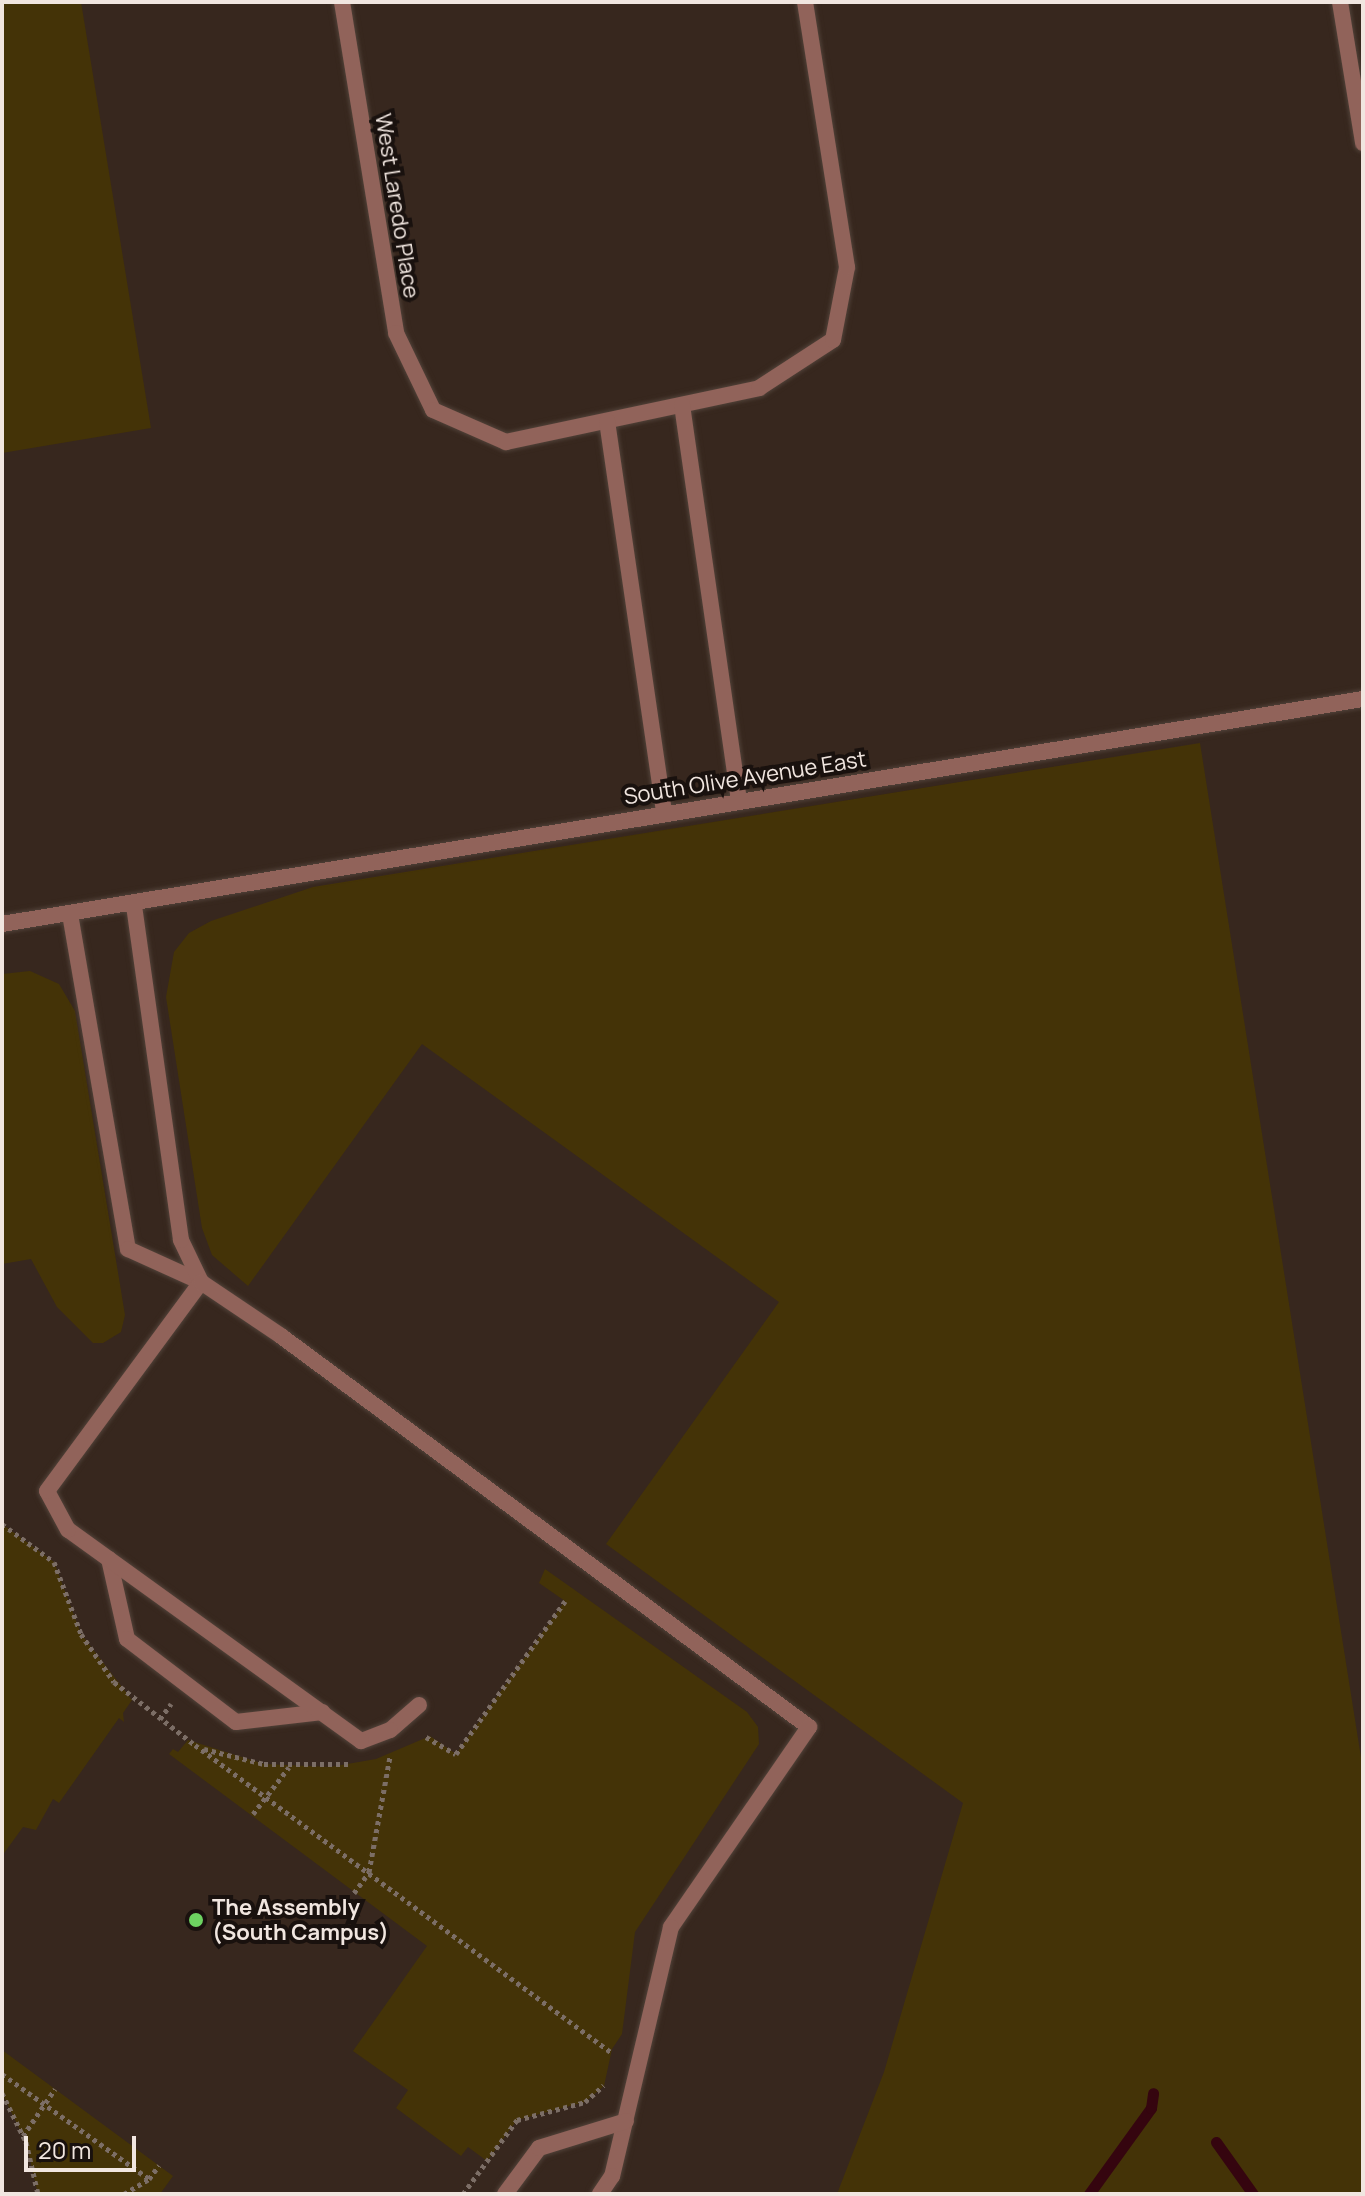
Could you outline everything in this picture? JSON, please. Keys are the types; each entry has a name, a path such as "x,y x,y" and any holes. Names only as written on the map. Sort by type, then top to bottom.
{"street":[{"name":"West Laredo Place","path":"342,2 396,333 433,410 506,442 607,421"},
{"path":"664,813 607,421 759,388 833,340 847,267 805,2"},
{"path":"1340,2 1363,143"},
{"path":"682,405 739,801"},
{"name":"South Olive Avenue East","path":"70,914 1363,699"},
{"path":"134,904 181,1240 201,1282"},
{"path":"2,924 70,914 128,1249 201,1282 281,1336 809,1727 671,1927 612,2176 600,2194"},
{"path":"201,1282 47,1491 68,1530 361,1741 390,1730 419,1705"},
{"path":"109,1559 127,1639 236,1722 322,1712"},
{"path":"505,2194 539,2148 626,2121"}],"path":[{"path":"417,1742 430,1736 456,1754 565,1601"},
{"path":"195,1745 612,2049 612,2059"},
{"path":"354,1893 369,1872 391,1754 404,1748"},
{"path":"253,1814 289,1767"},
{"path":"2,2074 149,2179"},
{"path":"463,2194 517,2120 585,2102 608,2078"},
{"path":"23,2136 55,2089"},
{"path":"2,2093 23,2136 38,2194"},
{"path":"124,2194 149,2179 159,2165"}],"shaded area":[{"path":"2,2 81,2 151,428 2,453"},
{"path":"1200,743 1363,1770 1363,2194 837,2194 884,2072 963,1803 606,1544 779,1302 422,1044 248,1286 212,1255 202,1228 166,997 174,952 189,933 211,921 313,887"},
{"path":"30,971 59,984 75,1011 125,1315 121,1332 103,1343 93,1343 57,1307 31,1259 2,1264 2,974"},
{"path":"2,1524 54,1562 81,1634 132,1700 123,1713 124,1722 119,1718 59,1803 53,1799 36,1830 23,1827 2,1856"},
{"path":"545,1569 747,1712 758,1727 759,1744 635,1932 622,2034 612,2049 604,2086 585,2102 517,2120 487,2161 468,2147 461,2156 396,2108 408,2090 353,2051 427,1946 169,1754 173,1749 178,1752 188,1740 264,1764 330,1767 376,1759 430,1736 456,1754 565,1601 539,1583"},
{"path":"2,2050 173,2176 160,2194 38,2194 26,2142 2,2093"}],"waterway":[{"path":"1089,2194 1151,2108 1153,2093"},
{"path":"1216,2142 1253,2194"}],"place":[{"name":"The Assembly (South Campus)","path":"196,1920"}]}
